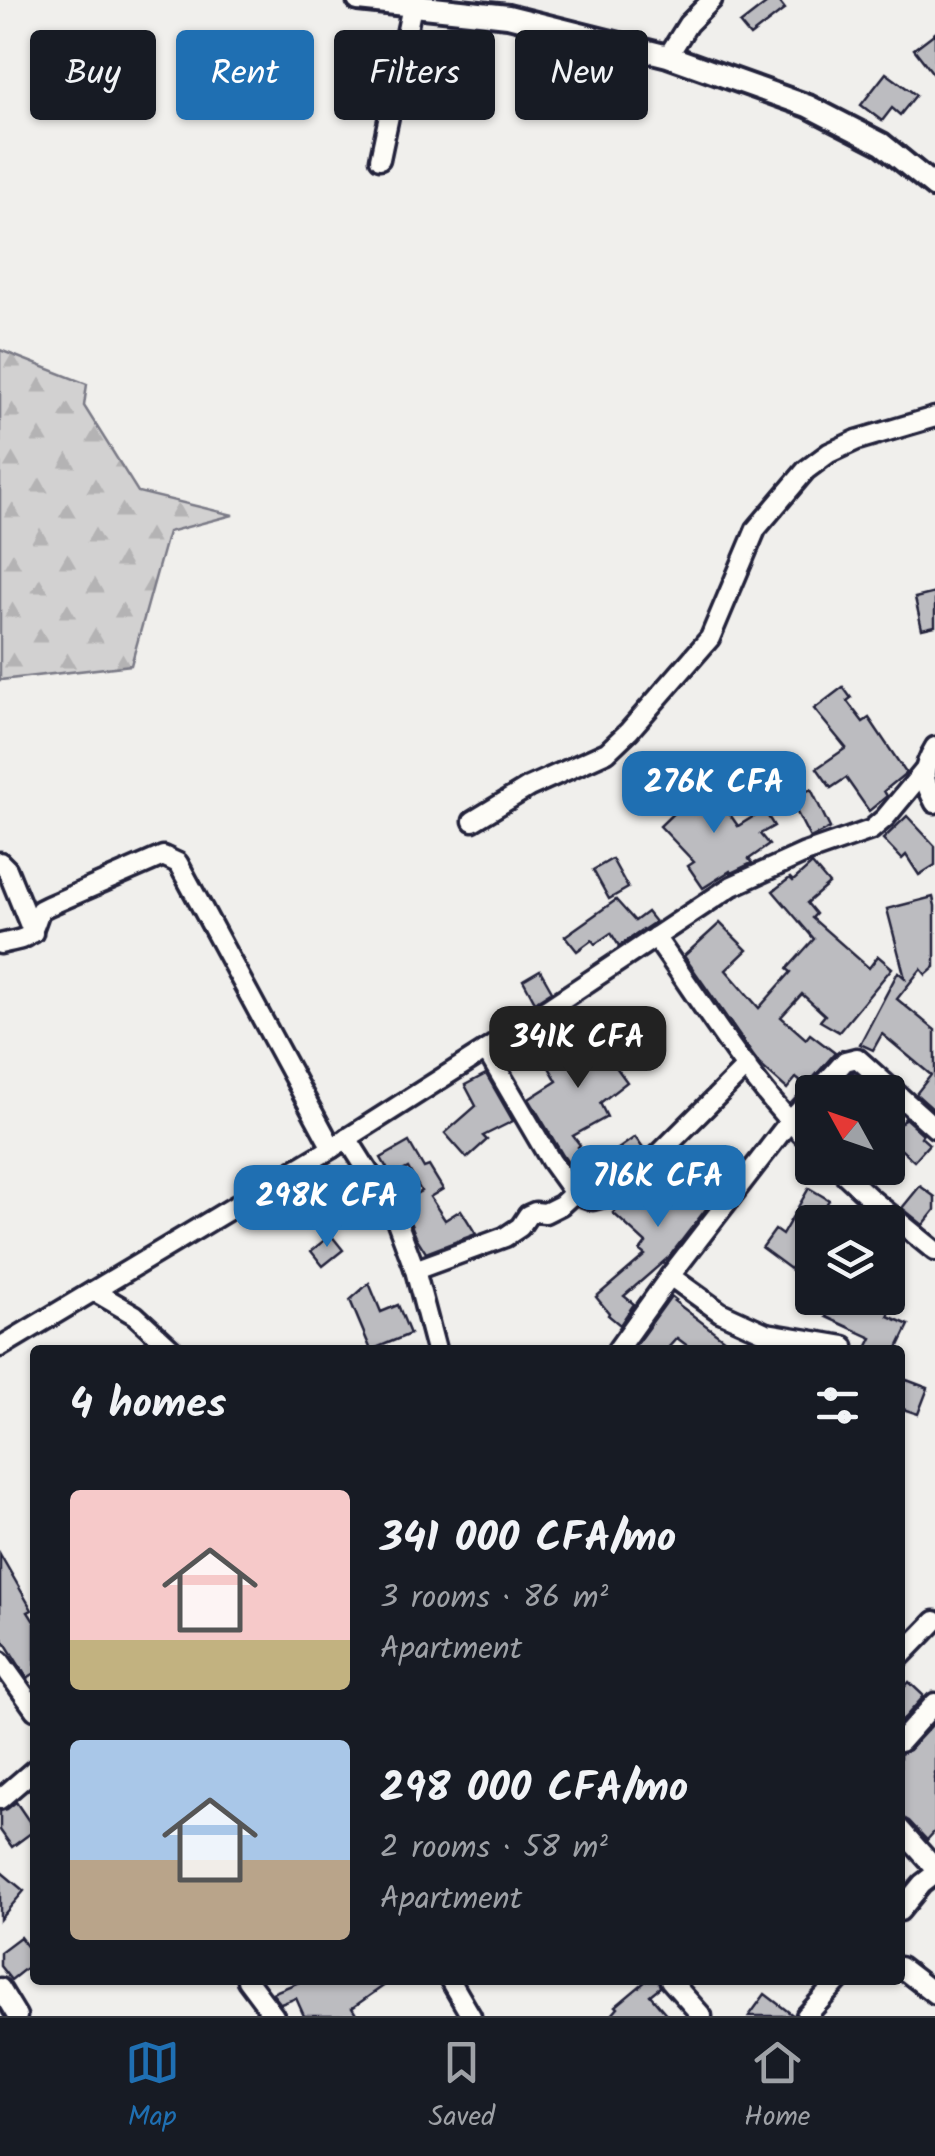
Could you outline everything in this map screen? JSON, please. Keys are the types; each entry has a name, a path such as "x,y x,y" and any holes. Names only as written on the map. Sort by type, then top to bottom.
{"street":[{"path":"358,0 508,16 668,56 808,106 882,144 935,186"},
{"path":"668,56 688,24 712,0"},
{"path":"380,158 412,6"},
{"path":"473,821 529,787 607,752 629,731 710,638 756,530 806,470 857,440 935,417"},
{"path":"0,1347 340,1143 732,886 805,852 870,830 886,818 924,771 935,747"},
{"path":"924,771 935,803"},
{"path":"0,944 33,933 40,910 48,906 163,856 178,862 340,1143 393,1211 415,1270 435,1345"},
{"path":"0,862 7,869 33,933"},
{"path":"655,937 795,1128"},
{"path":"486,1050 551,1161 574,1192 593,1200 608,1196 638,1174 746,1066"},
{"path":"832,1075 845,1061 856,1058 875,1075"},
{"path":"905,1101 935,1128"},
{"path":"621,1345 795,1116"},
{"path":"856,1185 935,1251"},
{"path":"415,1270 504,1237 528,1215 545,1213 574,1192"},
{"path":"670,1276 720,1312 766,1333 838,1345"},
{"path":"94,1290 134,1315 167,1345"},
{"path":"905,1652 935,1621"},
{"path":"0,1662 30,1703"},
{"path":"905,1736 935,1703"},
{"path":"0,1799 30,1772"},
{"path":"905,1835 935,1871 905,1904"},
{"path":"905,1970 935,1994"},
{"path":"252,1985 274,2016"},
{"path":"453,1985 471,2016"},
{"path":"674,1985 702,2016"},
{"path":"806,2016 834,1985"},
{"path":"0,1988 17,2016"}],"green space":[{"path":"0,350 87,384 84,406 138,492 233,515 168,532 131,665 0,680"}],"building":[{"path":"771,0 778,0 785,9 750,36 740,24"},
{"path":"935,33 935,76 914,49"},
{"path":"886,73 916,95 900,115 892,108 882,121 861,105"},
{"path":"935,593 935,626 922,629 915,598"},
{"path":"843,687 851,698 847,701 863,722 869,718 906,773 884,791 887,796 869,811 846,778 831,788 817,768 846,748 814,709"},
{"path":"699,781 717,811 724,806 738,826 764,810 774,826 760,834 769,845 749,859 752,863 703,888 688,866 694,862 660,826 685,802 679,793"},
{"path":"811,789 830,828 810,838 790,799"},
{"path":"907,816 935,846 935,865 919,875 906,855 902,859 883,839"},
{"path":"612,859 628,888 609,899 593,870"},
{"path":"812,864 829,884 807,903 816,914 812,918 869,968 878,956 892,968 839,1032 820,1021 825,1015 802,994 781,1017 806,1039 810,1034 835,1053 816,1075 795,1075 787,1089 759,1064 684,956 720,923 747,950 726,970 759,1008 814,939 773,891 790,878 793,881"},
{"path":"933,897 935,967 926,975 921,969 897,999 935,1030 935,1111 916,1094 931,1075 882,1034 873,1050 860,1044 898,972 905,978 887,909"},
{"path":"616,900 635,921 647,912 655,922 619,946 611,933 577,951 565,936"},
{"path":"540,970 552,991 535,1002 523,980"},
{"path":"595,1014 603,1029 597,1032 622,1062 616,1067 627,1082 600,1103 607,1117 573,1136 602,1175 590,1185 582,1183 529,1099 557,1081 539,1050"},
{"path":"486,1074 513,1121 483,1136 487,1140 467,1158 445,1133 476,1106 465,1085"},
{"path":"905,1118 929,1144 914,1161 905,1153"},
{"path":"635,1137 645,1151 629,1165 618,1149"},
{"path":"409,1142 424,1168 429,1166 443,1189 430,1197 445,1220 461,1210 476,1234 426,1253 402,1202 421,1191 408,1168 392,1177 381,1158"},
{"path":"671,1163 700,1189 711,1176 723,1187 669,1257 624,1296 634,1304 620,1325 596,1297 645,1255 640,1251 646,1243 613,1213 625,1200 629,1204 635,1197 641,1203"},
{"path":"920,1186 935,1197 935,1210 923,1225 905,1210 904,1205"},
{"path":"809,1188 829,1200 826,1205 799,1205"},
{"path":"795,1212 795,1272 762,1248 775,1230 782,1235"},
{"path":"331,1235 343,1250 323,1266 311,1251"},
{"path":"369,1283 381,1312 398,1305 410,1334 383,1345 369,1345 350,1300"},
{"path":"671,1296 731,1345 686,1345 677,1338 671,1345 636,1345"},
{"path":"827,1315 888,1315 909,1325 899,1345 868,1345 872,1338"},
{"path":"905,1379 928,1388 918,1414 905,1410"},
{"path":"0,1554 30,1606 30,1676 27,1678 0,1635"},
{"path":"909,1682 924,1696 905,1717 905,1686"},
{"path":"935,1722 935,1831 927,1840 905,1819 905,1752"},
{"path":"16,1802 30,1823 30,1834 12,1847 0,1830 0,1811"},
{"path":"0,1871 24,1891 0,1919"},
{"path":"20,1937 30,1950 30,1965 11,1980 0,1966 0,1952"},
{"path":"292,1985 385,1985 352,2008 357,2016 304,2016 296,1998 281,2004 272,1993"},
{"path":"641,1985 659,1985 650,1995 668,2016 611,2016 616,2006"},
{"path":"765,1994 794,2016 749,2016"}]}
